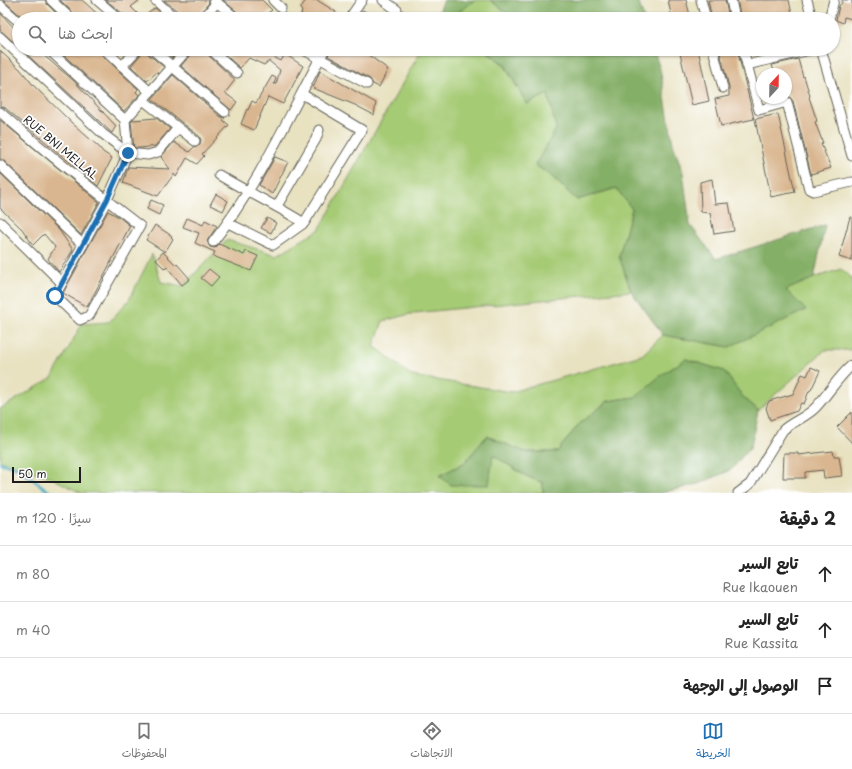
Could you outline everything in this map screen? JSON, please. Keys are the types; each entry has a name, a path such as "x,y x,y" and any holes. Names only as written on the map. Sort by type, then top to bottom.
{"street":[{"path":"51,0 64,12"},
{"path":"98,0 111,12"},
{"path":"154,0 168,12"},
{"path":"273,0 281,8"},
{"path":"354,12 362,0"},
{"path":"384,0 397,10"},
{"path":"701,0 704,12"},
{"path":"731,0 734,12"},
{"path":"807,0 810,12"},
{"path":"831,12 834,0"},
{"path":"208,12 216,1 229,12"},
{"path":"0,5 12,16"},
{"path":"0,37 12,48"},
{"path":"20,56 103,134 128,153 148,155 158,152 178,128"},
{"path":"0,222 62,282 107,200 128,153 124,120 55,56"},
{"path":"111,56 150,92"},
{"path":"122,66 131,56"},
{"path":"160,56 225,112"},
{"path":"124,120 182,56"},
{"path":"218,56 237,73"},
{"path":"316,56 367,84"},
{"path":"715,56 723,88"},
{"path":"745,56 759,110 787,102 809,189 813,191 852,182"},
{"path":"748,65 785,56"},
{"path":"823,56 852,156"},
{"path":"213,242 228,223 248,192 320,58"},
{"path":"228,223 273,246 304,223 362,130 302,94"},
{"path":"143,100 195,141"},
{"name":"RUE BNI MELLAL","path":"0,112 51,157 140,226 89,316 80,320 55,296 62,282"},
{"path":"277,206 316,139 319,130"},
{"path":"0,165 83,244"},
{"path":"219,175 248,192 277,206 304,223"},
{"path":"738,493 750,484 783,430 790,423 816,408 839,376 852,365"}],"green space":[{"path":"444,0 475,0 459,12 439,12"},
{"path":"475,0 490,0 505,12 459,12"},
{"path":"490,0 638,0 642,12 505,12"},
{"path":"418,56 493,56 504,65 527,104 548,94 557,129 535,165 549,174 577,200 617,188 632,209 619,256 631,291 414,313 383,321 374,346 412,376 511,392 642,355 663,335 729,347 786,290 814,278 841,269 852,278 852,347 850,350 825,350 758,410 743,397 724,371 686,359 635,397 608,401 579,424 557,452 525,452 487,436 464,463 439,476 493,455 526,476 543,483 543,493 81,493 50,477 0,461 0,409 52,378 82,324 109,322 129,300 152,254 161,282 183,286 227,240 277,255 319,230"},
{"path":"493,56 655,56 660,69 673,144 683,173 690,225 716,259 825,225 814,278 786,290 806,310 729,347 663,335 631,291 619,256 632,209 616,188 577,200 549,174 535,165 556,129 548,94 527,104 505,65"},
{"path":"686,359 724,371 743,397 758,410 751,446 731,470 698,484 661,493 543,493 543,483 526,476 493,455 489,485 451,485 439,476 464,463 487,436 525,452 557,452 579,424 608,401 635,397 660,376"}],"building":[{"path":"3,0 45,0 55,12 16,12"},
{"path":"60,0 82,0 95,12 72,12"},
{"path":"106,0 140,0 131,7 136,12 121,12"},
{"path":"164,0 208,0 209,3 201,12 179,12"},
{"path":"223,0 262,0 272,10 269,12 237,12"},
{"path":"306,0 317,0 336,12 302,12 300,9"},
{"path":"668,0 686,0 689,12 671,12"},
{"path":"708,0 725,0 728,12 711,12"},
{"path":"737,0 789,0 792,12 740,12"},
{"path":"842,0 852,0 852,19 844,17 843,23 840,22 840,12 838,12 839,6 842,3"},
{"path":"155,8 160,12 150,12"},
{"path":"0,13 12,26 12,41 0,30"},
{"path":"0,51 20,69 34,86 73,124 103,152 112,158 98,186 4,107 0,106"},
{"path":"29,56 44,56 74,81 116,126 112,133"},
{"path":"65,56 103,56 138,89 136,92 139,95 124,111"},
{"path":"139,56 150,56 164,67 158,74 157,72 147,81 131,66"},
{"path":"189,56 209,56 235,80 225,93 237,102 231,110 181,66"},
{"path":"227,56 272,56 281,61 284,56 288,56 303,66 283,104 268,97 254,130 241,124 247,109 248,110 252,101 256,103 272,76 276,78 274,84 276,84 280,70 269,61 264,65 249,58 240,68"},
{"path":"328,56 370,56 388,69 379,87 373,84 370,79"},
{"path":"681,56 699,56 709,101 692,105"},
{"path":"721,56 739,56 754,119 721,126 715,99 729,96 729,87"},
{"path":"798,59 817,121 815,122 823,143 821,144 831,168 811,174 792,100 792,68 773,68 772,65"},
{"path":"320,71 376,103 374,115 355,105 313,88"},
{"path":"173,75 221,117 225,118 223,120 229,125 202,154 204,156 197,164 187,158 176,177 174,174 158,196 123,183 128,167 170,169 161,157 174,142 189,152 200,144 201,140 199,136 152,99"},
{"path":"778,114 795,192 771,197 755,119"},
{"path":"156,118 170,129 155,146 134,148 131,122 133,120"},
{"path":"0,120 99,202 81,235 4,161 0,159"},
{"path":"275,157 288,162 272,194 259,185"},
{"path":"0,173 59,230 73,250 59,272 48,259 55,247 44,234 33,245 22,229 0,208"},
{"path":"712,179 715,204 729,203 734,231 714,234 710,213 701,212 700,182"},
{"path":"216,194 228,201 223,211 210,205"},
{"path":"151,200 163,205 159,215 147,209"},
{"path":"108,211 119,217 130,226 87,307 63,293"},
{"path":"850,217 852,217 852,261 839,257"},
{"path":"187,218 203,225 205,220 217,226 207,241 210,247 215,248 219,244 244,255 246,251 258,256 251,271 213,256 215,252 195,243 199,233 183,227"},
{"path":"267,218 276,223 271,233 261,228"},
{"path":"155,225 172,236 171,237 173,239 165,252 146,240"},
{"path":"163,252 176,265 177,264 190,279 182,285 167,267 165,269 156,260"},
{"path":"209,269 219,277 211,286 201,278"},
{"path":"811,367 820,371 804,404 801,403 797,411 770,420 766,408 769,401 793,394 802,374 807,376"},
{"path":"852,412 852,443 837,427"},
{"path":"833,451 834,456 839,456 842,476 824,478 823,470 805,472 805,478 783,478 784,453 798,453 798,455"}],"waterway":[{"path":"0,463 18,468 51,493"}],"route":[{"path":"55,296 107,200 128,153"}]}
